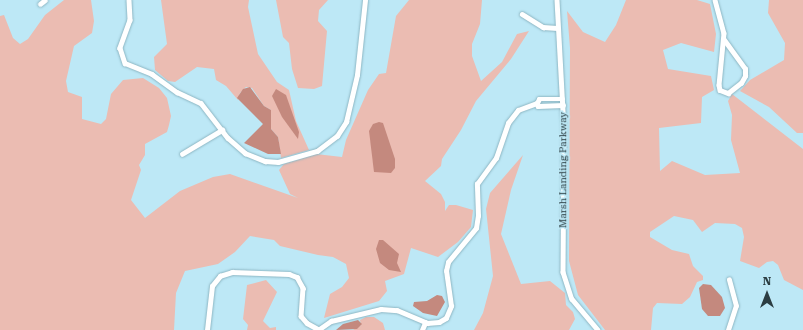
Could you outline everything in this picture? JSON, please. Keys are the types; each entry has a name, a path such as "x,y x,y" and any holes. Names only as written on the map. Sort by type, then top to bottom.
{"street":[{"path":"40,4 44,0"},
{"path":"129,0 130,20 120,48 123,60 130,66 152,74 177,92 201,103 222,130 245,153 270,162 287,161 309,155 332,141 346,122 354,94 365,0"},
{"name":"Marsh Landing Parkway","path":"557,0 557,28 563,99 563,272 572,298 598,330"},
{"path":"715,0 724,40 719,85 720,90 728,93 740,83 745,76 745,69 724,40"},
{"path":"522,14 543,27 557,28"},
{"path":"207,330 212,286 220,276 232,272 286,274 297,277 303,288 301,316 305,322 318,330 331,320 381,308 397,310 425,323 439,322 448,314 451,302 446,266 452,255 476,228 477,184 496,158 510,118 523,107 537,103 539,99 563,99"},
{"path":"548,99 549,105"},
{"path":"537,103 538,106 563,105"},
{"path":"182,154 222,130"},
{"path":"728,330 736,306 729,280"},
{"path":"422,330 425,323"}],"shaded area":[{"path":"64,0 91,0 94,21 92,33 74,46 66,81 68,92 82,97 82,119 101,124 106,119 111,94 123,80 143,78 159,88 167,98 171,116 167,132 145,144 145,155 139,165 141,170 131,200 145,218 180,191 213,177 230,174 298,198 290,194 279,170 284,164 316,154 342,157 346,140 368,90 379,74 386,73 396,16 409,0 482,0 480,24 472,44 472,56 481,81 502,62 517,34 529,31 511,59 476,101 461,130 442,159 441,166 425,181 441,194 445,202 445,211 449,205 456,205 473,210 471,227 458,242 438,257 411,248 404,274 385,281 387,291 379,301 324,318 330,294 342,287 349,278 346,264 333,257 280,246 274,240 250,236 235,252 218,264 185,271 176,293 174,330 0,330 0,16 4,15 13,38 20,44 28,39 45,15"},
{"path":"161,0 249,0 248,7 258,54 277,82 289,90 296,121 309,150 281,158 278,137 271,129 271,110 264,106 252,88 246,87 240,93 238,100 226,86 216,80 214,69 197,67 175,82 168,81 155,70 154,57 167,44"},
{"path":"276,0 328,0 319,10 318,21 327,31 322,86 314,89 298,88 292,69 289,43 283,37"},
{"path":"626,0 697,0 710,4 716,34 714,52 681,43 663,50 668,69 711,76 714,90 702,97 701,123 659,128 660,171 672,161 705,175 740,173 731,140 732,115 728,101 732,94 803,149 803,290 784,280 778,265 773,261 767,262 759,268 740,261 744,237 742,228 735,224 715,223 702,232 693,220 674,216 650,232 650,237 672,250 689,254 693,266 703,276 703,280 697,282 690,297 682,304 657,303 653,308 651,330 605,330 578,295 569,261 570,48 567,11 583,32 605,42 616,25"},
{"path":"769,0 803,0 803,133 797,133 769,107 740,91 750,80 784,60 785,43 768,13"},
{"path":"250,87 264,106 271,110 271,129 278,137 281,154 268,154 244,143 263,124 237,98 243,89"},
{"path":"276,89 286,95 299,132 298,139 282,117 272,96"},
{"path":"379,122 383,123 395,159 395,168 391,173 374,172 369,131 373,124"},
{"path":"523,155 511,190 501,234 521,284 550,281 565,293 566,305 573,312 575,319 569,330 474,330 483,313 493,276 486,209 490,193"},
{"path":"379,240 383,240 399,254 397,263 401,272 389,270 380,263 376,249"},
{"path":"266,280 277,292 263,321 270,328 276,327 276,330 247,330 248,325 243,319 247,285"},
{"path":"703,284 711,285 722,297 725,308 720,316 708,316 702,309 699,288"},
{"path":"437,295 442,296 445,302 437,316 423,313 413,306 414,302 427,301"},
{"path":"366,317 374,317 383,323 385,330 353,330 361,325 360,320"},
{"path":"358,320 362,324 357,329 336,330 343,324"}]}
